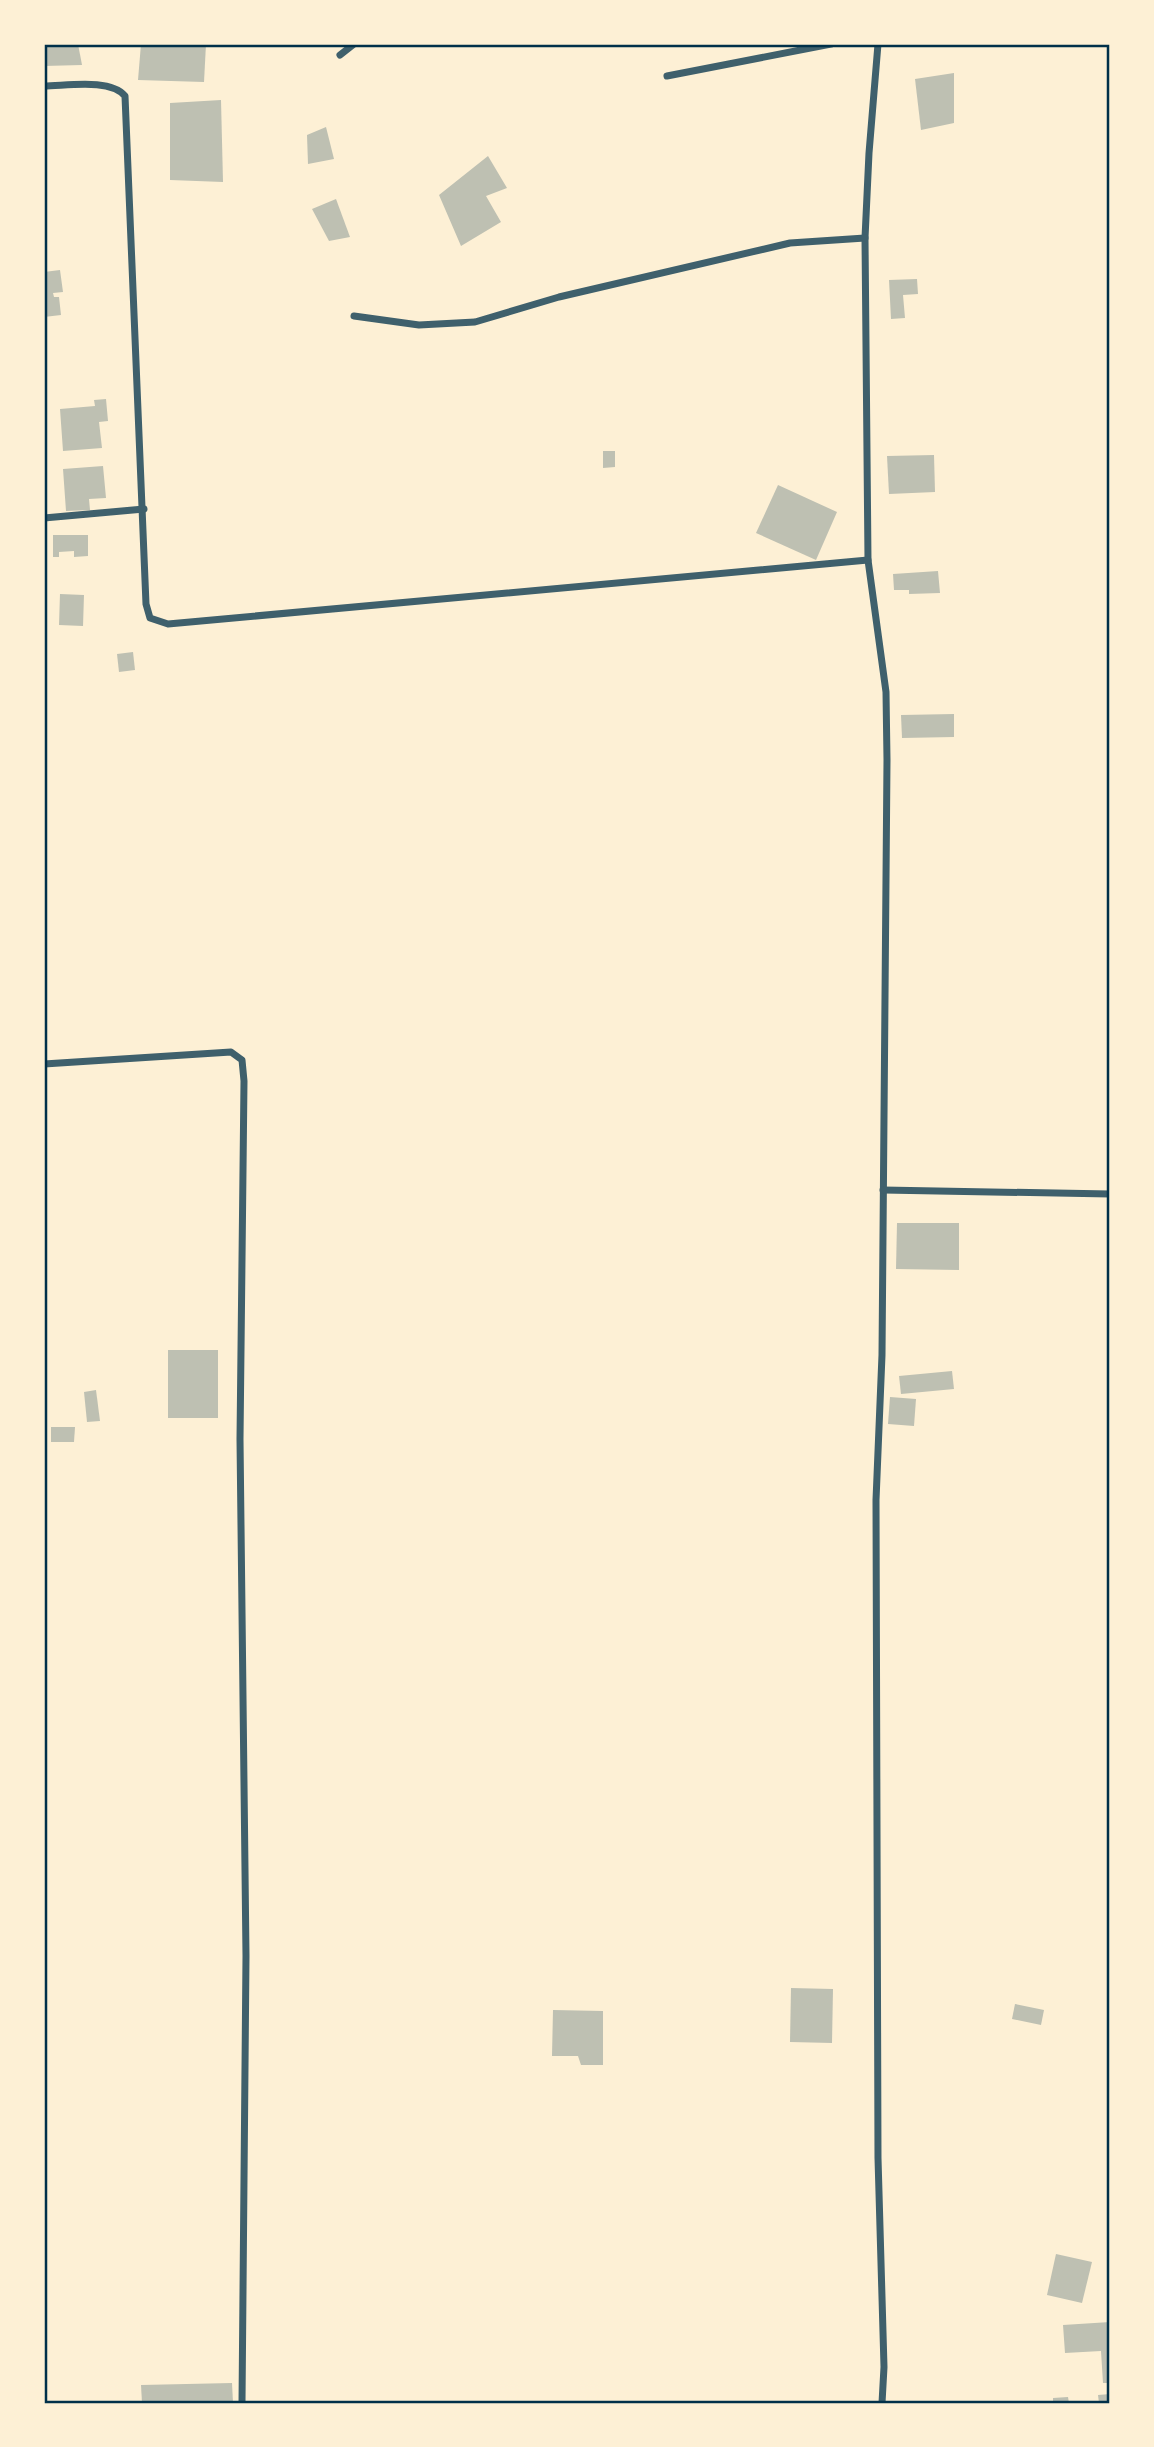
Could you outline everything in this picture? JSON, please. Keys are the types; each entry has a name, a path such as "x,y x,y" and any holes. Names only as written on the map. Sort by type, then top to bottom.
{"street":[{"path":"340,55 354,44"},
{"path":"667,76 831,44"},
{"path":"878,44 865,238 868,560 886,692 882,1355 876,1500 875,1693 878,2158 884,2367 882,2403"},
{"path":"44,86 107,85 119,89 125,96 146,604 150,618 168,624 868,560"},
{"path":"354,316 419,325 475,322 559,297 790,243 865,238"},
{"path":"44,518 144,509"},
{"path":"44,1064 231,1052 242,1060 244,1081 240,1439 246,1956 242,2403"},
{"path":"883,1190 1110,1194"}],"building":[{"path":"44,44 78,44 82,65 44,66"},
{"path":"141,44 206,44 204,82 138,80"},
{"path":"954,73 954,123 921,130 915,79"},
{"path":"221,100 223,182 170,180 170,103"},
{"path":"326,127 334,159 308,164 307,135"},
{"path":"488,156 507,188 486,196 501,222 461,246 439,195"},
{"path":"336,199 350,237 329,241 312,209"},
{"path":"60,270 63,292 53,293 54,297 59,297 61,315 44,317 44,272"},
{"path":"917,279 918,294 903,295 905,318 891,319 889,280"},
{"path":"106,399 108,421 99,422 102,448 63,451 60,409 95,406 94,400"},
{"path":"603,451 615,451 615,467 603,468"},
{"path":"934,455 935,492 889,494 887,456"},
{"path":"103,466 106,498 89,499 90,510 66,511 63,469"},
{"path":"778,485 837,512 816,560 756,533"},
{"path":"53,535 88,535 88,556 74,557 74,551 59,552 59,557 53,557"},
{"path":"938,571 940,593 909,594 909,590 894,590 893,574"},
{"path":"60,594 84,595 83,626 59,625"},
{"path":"133,652 135,670 119,672 117,654"},
{"path":"954,714 954,737 902,738 901,715"},
{"path":"897,1223 959,1223 959,1270 896,1269"},
{"path":"168,1350 218,1350 218,1418 168,1418"},
{"path":"952,1371 954,1389 901,1394 899,1376"},
{"path":"96,1390 100,1421 87,1422 84,1392"},
{"path":"890,1397 916,1399 914,1426 888,1424"},
{"path":"51,1427 75,1427 74,1442 51,1442"},
{"path":"791,1988 833,1989 832,2043 790,2042"},
{"path":"1015,2004 1044,2010 1041,2025 1012,2019"},
{"path":"553,2010 603,2011 603,2065 581,2065 578,2056 552,2056"},
{"path":"1056,2254 1092,2262 1082,2303 1047,2295"},
{"path":"1110,2322 1110,2383 1103,2383 1101,2351 1065,2353 1063,2325"},
{"path":"232,2383 233,2403 142,2403 141,2385"},
{"path":"1110,2394 1110,2403 1099,2403 1098,2395"},
{"path":"1068,2397 1069,2403 1053,2403 1053,2398"}]}
